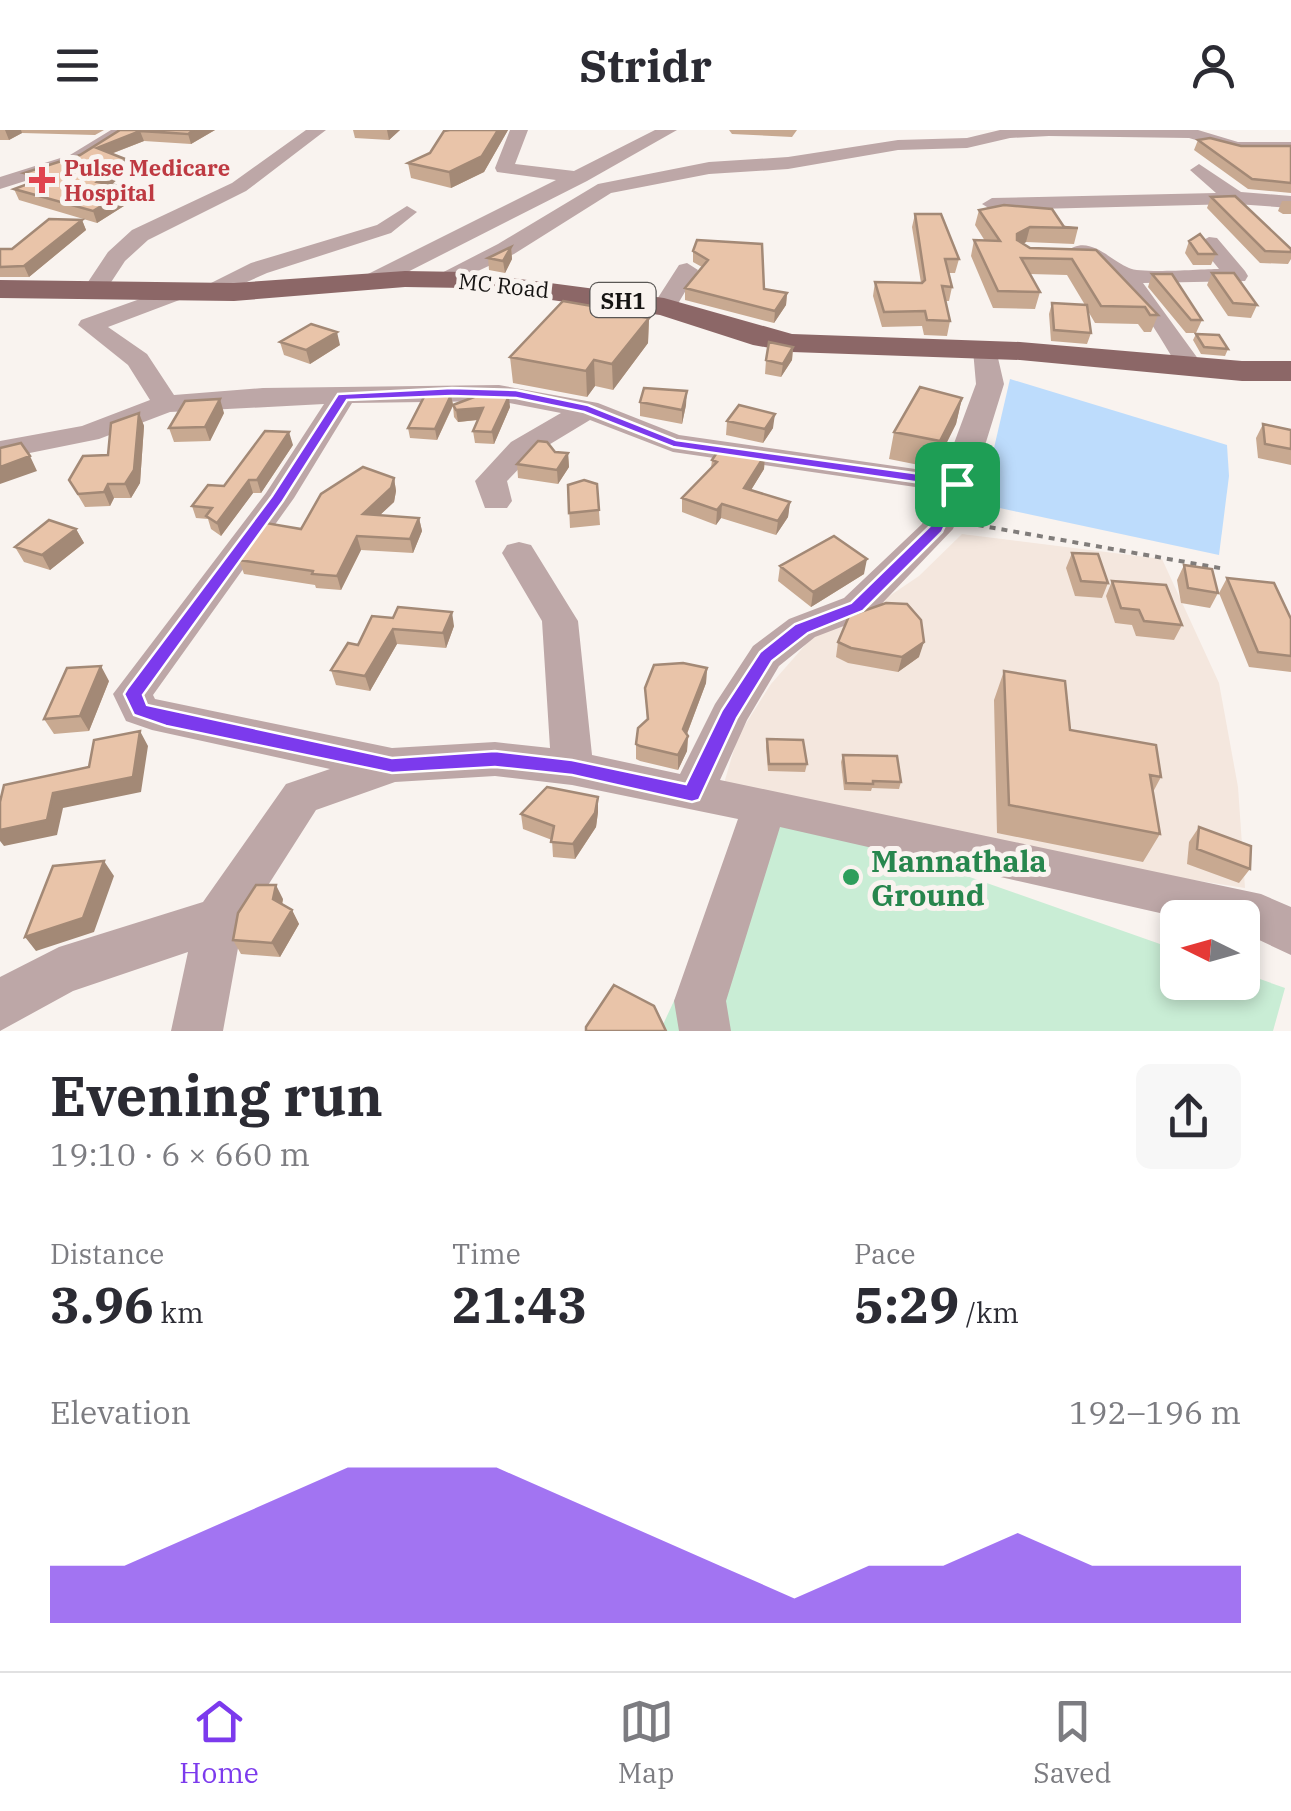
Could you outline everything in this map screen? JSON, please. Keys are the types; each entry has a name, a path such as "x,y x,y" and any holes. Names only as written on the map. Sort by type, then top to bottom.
{"main road":[{"name":"MC Road","path":"0,289 292,290 372,281 500,283 664,307 792,343 986,350 1242,371 1291,371"},
{"name":"MC Road","path":"1242,371 1291,381"}],"street":[{"path":"0,183 76,159 124,130"},
{"path":"94,290 116,257 140,235 239,187 317,130"},
{"path":"519,130 504,168 580,177"},
{"path":"372,281 668,130"},
{"path":"440,280 506,249 606,188 709,168 788,162 898,146 968,144 1010,133 1049,131 1190,134 1237,148 1291,147"},
{"path":"1198,170 1236,198"},
{"path":"992,204 1236,198 1291,202"},
{"path":"166,404 138,360 90,324 384,229 407,212"},
{"path":"1122,276 1237,276 1209,243"},
{"path":"1046,253 1100,256 1171,331 1191,366"},
{"path":"664,307 687,270"},
{"path":"692,794 729,715 766,656 802,628 857,607 937,528 957,484 990,384 986,350"},
{"path":"0,450 89,433 166,404 263,396 499,393 588,409 673,443 957,484"},
{"path":"343,396 278,498 133,694 140,710 166,719 392,766"},
{"path":"496,501 491,481 500,467 520,448 588,409"},
{"path":"519,553 560,621 572,768"},
{"path":"196,1031 219,920 301,797 392,766 495,759 572,768 765,805 1228,906 1261,916 1291,932"},
{"path":"705,1031 700,1001 765,805"},
{"path":"0,1005 59,971 219,920"}],"path":[{"path":"941,519 1225,569"}],"shaded area":[{"path":"962,534 1162,559 1219,683 1238,787 1245,888 773,815 722,790 738,736 771,684 814,635 876,605 919,576"}],"green space":[{"name":"Mannathala Ground","path":"765,805 1160,944 1160,1000 1260,1000 1260,979 1285,988 1273,1031 660,1031"}],"water":[{"path":"1010,379 1227,445 1229,476 1219,555 981,504"}],"building":[{"path":"120,130 194,130 188,134 140,131 97,148 125,159 97,182 131,188 93,211 14,189 44,178 24,173 80,155"},
{"path":"498,130 482,156 449,172 408,163 430,153 444,131"},
{"path":"1210,138 1241,146 1291,146 1291,183 1252,179 1198,140"},
{"path":"1235,196 1291,252 1265,251 1211,197"},
{"path":"1004,205 1052,209 1064,227 1078,228 1030,227 1017,234 1017,240 1030,248 1096,250 1158,315 1150,315 1145,307 1101,306 1072,259 1021,258 1040,292 998,291 974,240 1000,241 979,210"},
{"path":"915,214 941,214 959,259 945,259 952,287 942,286 950,321 927,320 925,311 884,312 875,282 925,280"},
{"path":"49,219 82,220 24,266 0,267 0,249 12,249"},
{"path":"1200,234 1216,254 1198,254 1189,241"},
{"path":"697,240 762,244 764,289 787,293 775,311 685,288 708,260 693,251"},
{"path":"511,247 503,261 488,258"},
{"path":"1212,273 1234,273 1257,305 1233,303"},
{"path":"1152,274 1172,274 1202,320 1191,320"},
{"path":"563,301 597,307 603,301 627,305 620,313 649,318 612,364 594,360 586,371 510,357"},
{"path":"1052,303 1087,305 1091,333 1054,330"},
{"path":"311,324 337,332 306,350 280,342"},
{"path":"1196,334 1219,335 1228,349 1204,347"},
{"path":"769,342 793,347 783,364 766,360"},
{"path":"920,387 962,398 940,441 894,432"},
{"path":"644,388 687,391 682,410 640,402"},
{"path":"482,394 509,396 492,432 473,431 483,408 456,410 453,405"},
{"path":"425,395 451,395 435,429 408,428"},
{"path":"220,399 205,427 169,428 185,401"},
{"path":"739,405 775,414 765,429 727,421"},
{"path":"139,413 134,470 125,484 108,484 104,492 78,494 69,480 83,456 108,455 111,423"},
{"path":"1263,424 1291,430 1291,449 1265,444"},
{"path":"265,431 289,432 257,480 249,480 217,523 206,516 212,508 192,506 208,485 224,486"},
{"path":"538,441 547,442 555,452 568,453 557,470 517,464"},
{"path":"21,443 30,456 0,467 0,448"},
{"path":"720,448 765,455 744,488 790,502 778,521 722,504 717,510 682,498 717,462 712,460"},
{"path":"363,467 394,478 391,488 363,514 419,518 410,539 357,536 337,576 239,560 266,523 301,529 321,494"},
{"path":"584,480 597,484 599,510 569,513 568,485"},
{"path":"49,520 76,529 42,555 15,547"},
{"path":"834,536 867,559 813,592 780,566"},
{"path":"1072,553 1098,554 1108,583 1081,581"},
{"path":"1184,565 1212,569 1218,593 1188,588"},
{"path":"1227,578 1274,583 1291,619 1291,656 1258,652"},
{"path":"1112,581 1166,585 1182,625 1144,621 1139,610 1121,608"},
{"path":"886,603 907,604 921,620 924,642 902,657 838,642 849,616"},
{"path":"398,607 452,612 443,633 393,629 365,676 331,670 348,643 358,645 372,616 393,618"},
{"path":"683,663 707,668 683,729 688,736 678,755 636,744 638,728 648,719 645,688 654,665"},
{"path":"101,666 80,716 44,719 67,668"},
{"path":"1004,671 1065,681 1070,730 1156,745 1161,777 1150,775 1160,834 1009,805"},
{"path":"140,731 133,777 53,793 47,820 0,830 4,785 89,767 94,740"},
{"path":"767,739 803,740 807,764 769,764"},
{"path":"843,755 897,756 901,782 846,783"},
{"path":"547,787 598,797 595,813 573,844 551,842 554,826 521,814"},
{"path":"1199,827 1251,846 1250,869 1197,849"},
{"path":"104,861 83,918 25,937 53,866"},
{"path":"256,885 276,885 273,899 292,910 272,943 233,940 238,913"},
{"path":"614,985 654,1006 666,1031 586,1031"}],"place":[{"name":"Pulse Medicare Hospital","path":"42,180"},
{"name":"Mannathala Ground","path":"851,877"}],"route":[{"path":"516,394 588,409 673,443 957,484 937,528 857,607 802,628 766,656 729,715 716,750 692,794 572,768 495,759 392,766 166,719 140,710 133,694 278,498 343,396 516,394"}]}
